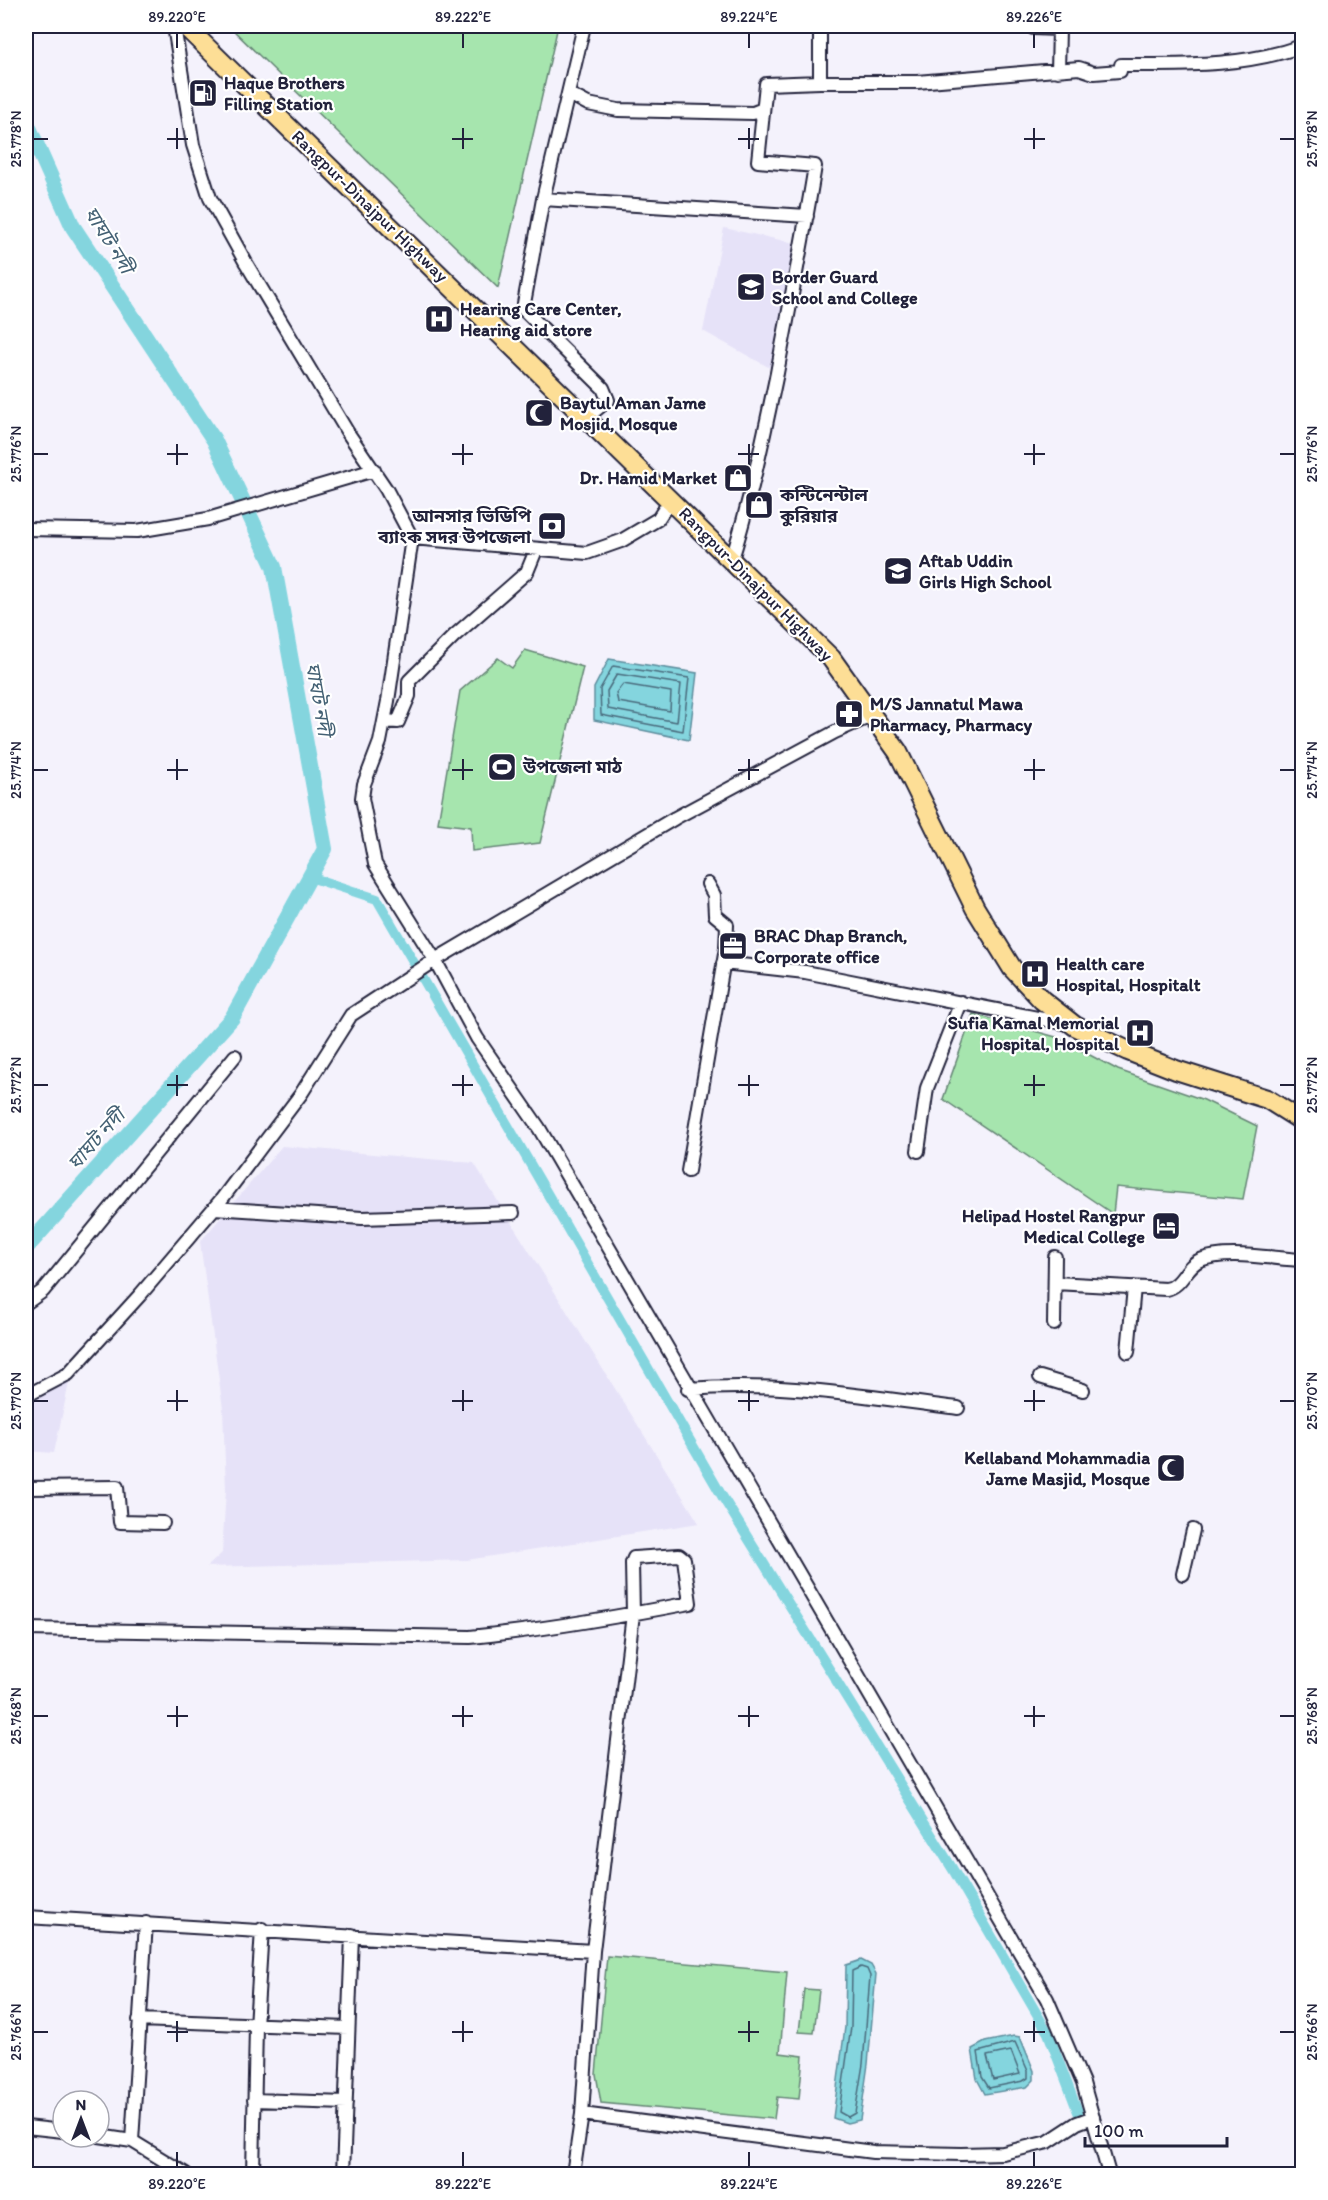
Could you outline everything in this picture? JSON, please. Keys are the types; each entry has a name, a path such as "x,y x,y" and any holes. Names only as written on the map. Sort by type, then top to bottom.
{"highway":[{"name":"Rangpur-Dinajpur Highway","path":"185,26 831,658 898,752 975,908 1012,968 1042,1000 1076,1026 1176,1070 1267,1099 1302,1121"}],"street":[{"path":"174,26 193,145 210,198 246,263 374,470 412,538 384,721 364,784 362,798 375,864 477,1038 538,1128 688,1389 774,1529 1047,1999 1083,2083 1110,2175"},
{"path":"584,26 543,199 523,309 603,388 608,400 587,417"},
{"path":"820,26 820,82"},
{"path":"1033,26 1033,28 1059,29 1058,71"},
{"path":"732,559 758,459 815,166 759,161 766,84 917,82 1079,68 1094,73 1103,73 1120,71 1121,65 1211,65 1253,60 1302,46"},
{"path":"569,94 588,104 618,110 753,113 763,109"},
{"path":"543,199 807,216"},
{"path":"26,529 137,531 208,519 374,470"},
{"path":"412,538 586,553 621,541 658,519 671,499"},
{"path":"384,721 398,722 409,696 409,681 454,636 527,572 536,550"},
{"path":"26,1396 68,1374 214,1208 301,1095 351,1015 432,962 675,818 835,732 873,715"},
{"path":"688,1171 723,963 727,925 715,915 714,895 708,884"},
{"path":"723,963 805,972 1076,1026"},
{"path":"918,1151 927,1089 961,1002"},
{"path":"26,1303 43,1291 235,1056"},
{"path":"214,1208 362,1218 513,1213"},
{"path":"1054,1324 1055,1257"},
{"path":"1055,1283 1172,1288 1194,1263 1208,1257 1302,1260"},
{"path":"1128,1352 1134,1287"},
{"path":"1040,1377 1083,1390"},
{"path":"688,1389 746,1384 793,1387 958,1408"},
{"path":"26,1488 117,1487 120,1522 163,1523"},
{"path":"1183,1574 1193,1530"},
{"path":"26,1629 470,1637 522,1632 633,1614 690,1603 684,1559 679,1555 634,1558 632,1563 633,1614 593,1951 582,2114 573,2175"},
{"path":"26,1917 262,1929 593,1951"},
{"path":"132,2141 146,1923"},
{"path":"253,2175 256,2025 262,1929"},
{"path":"343,2175 352,1935"},
{"path":"139,2020 348,2028"},
{"path":"254,2100 346,2103"},
{"path":"582,2114 873,2152 962,2154 1004,2153 1048,2142 1077,2123 1093,2117"},
{"path":"26,2127 51,2130"},
{"path":"111,2138 132,2141 186,2175"}],"shaded area":[{"name":"Border Guard School and College","path":"724,228 799,244 772,369 703,331"},
{"path":"282,1146 474,1163 699,1523 467,1560 207,1567 222,1553 226,1490 223,1409 200,1242"},
{"path":"68,1374 69,1383 54,1453 26,1451 26,1396"}],"green space":[{"path":"229,26 558,26 498,288"},
{"name":"উপজেলা মাঠ","path":"525,650 583,667 540,843 472,851 471,827 438,823 460,691 498,658 512,668"},
{"path":"973,1014 1056,1037 1118,1070 1204,1100 1257,1126 1243,1199 1116,1187 1113,1214 943,1099"},
{"path":"607,1956 787,1972 780,2053 803,2056 799,2099 777,2097 774,2119 601,2103 596,2074"},
{"path":"804,1989 819,1990 814,2033 799,2032"}],"water":[{"path":"609,659 697,673 689,740 594,720 594,688"},
{"path":"861,1960 871,1965 876,1974 868,2064 860,2120 847,2123 833,2118 845,2027 846,1965"},
{"path":"1014,2036 1020,2037 1034,2071 1034,2080 1027,2087 985,2094 977,2079 972,2049 985,2042"}],"waterway":[{"name":"ঘাঘট নদী","path":"26,121 73,227 214,440 274,567 325,849 232,1018 26,1248"},
{"path":"310,877 377,899 722,1496 952,1868 1048,2033 1078,2112"}],"place":[{"name":"Haque Brothers Filling Station","path":"203,93"},
{"name":"Border Guard School and College","path":"751,287"},
{"name":"Hearing Care Center, Hearing aid store","path":"439,319"},
{"name":"Baytul Aman Jame Mosjid, Mosque","path":"539,413"},
{"name":"Dr. Hamid Market","path":"738,478"},
{"name":"কন্টিনেন্টাল কুরিয়ার","path":"759,505"},
{"name":"আনসার ভিডিপি ব্যাংক সদর উপজেলা","path":"552,526"},
{"name":"Aftab Uddin Girls High School","path":"898,571"},
{"name":"M/S Jannatul Mawa Pharmacy, Pharmacy","path":"849,714"},
{"name":"উপজেলা মাঠ","path":"502,767"},
{"name":"BRAC Dhap Branch, Corporate office","path":"733,946"},
{"name":"Health care Hospital, Hospitalt","path":"1035,974"},
{"name":"Sufia Kamal Memorial Hospital, Hospital","path":"1140,1033"},
{"name":"Helipad Hostel Rangpur Medical College","path":"1166,1226"},
{"name":"Kellaband Mohammadia Jame Masjid, Mosque","path":"1171,1468"}]}
